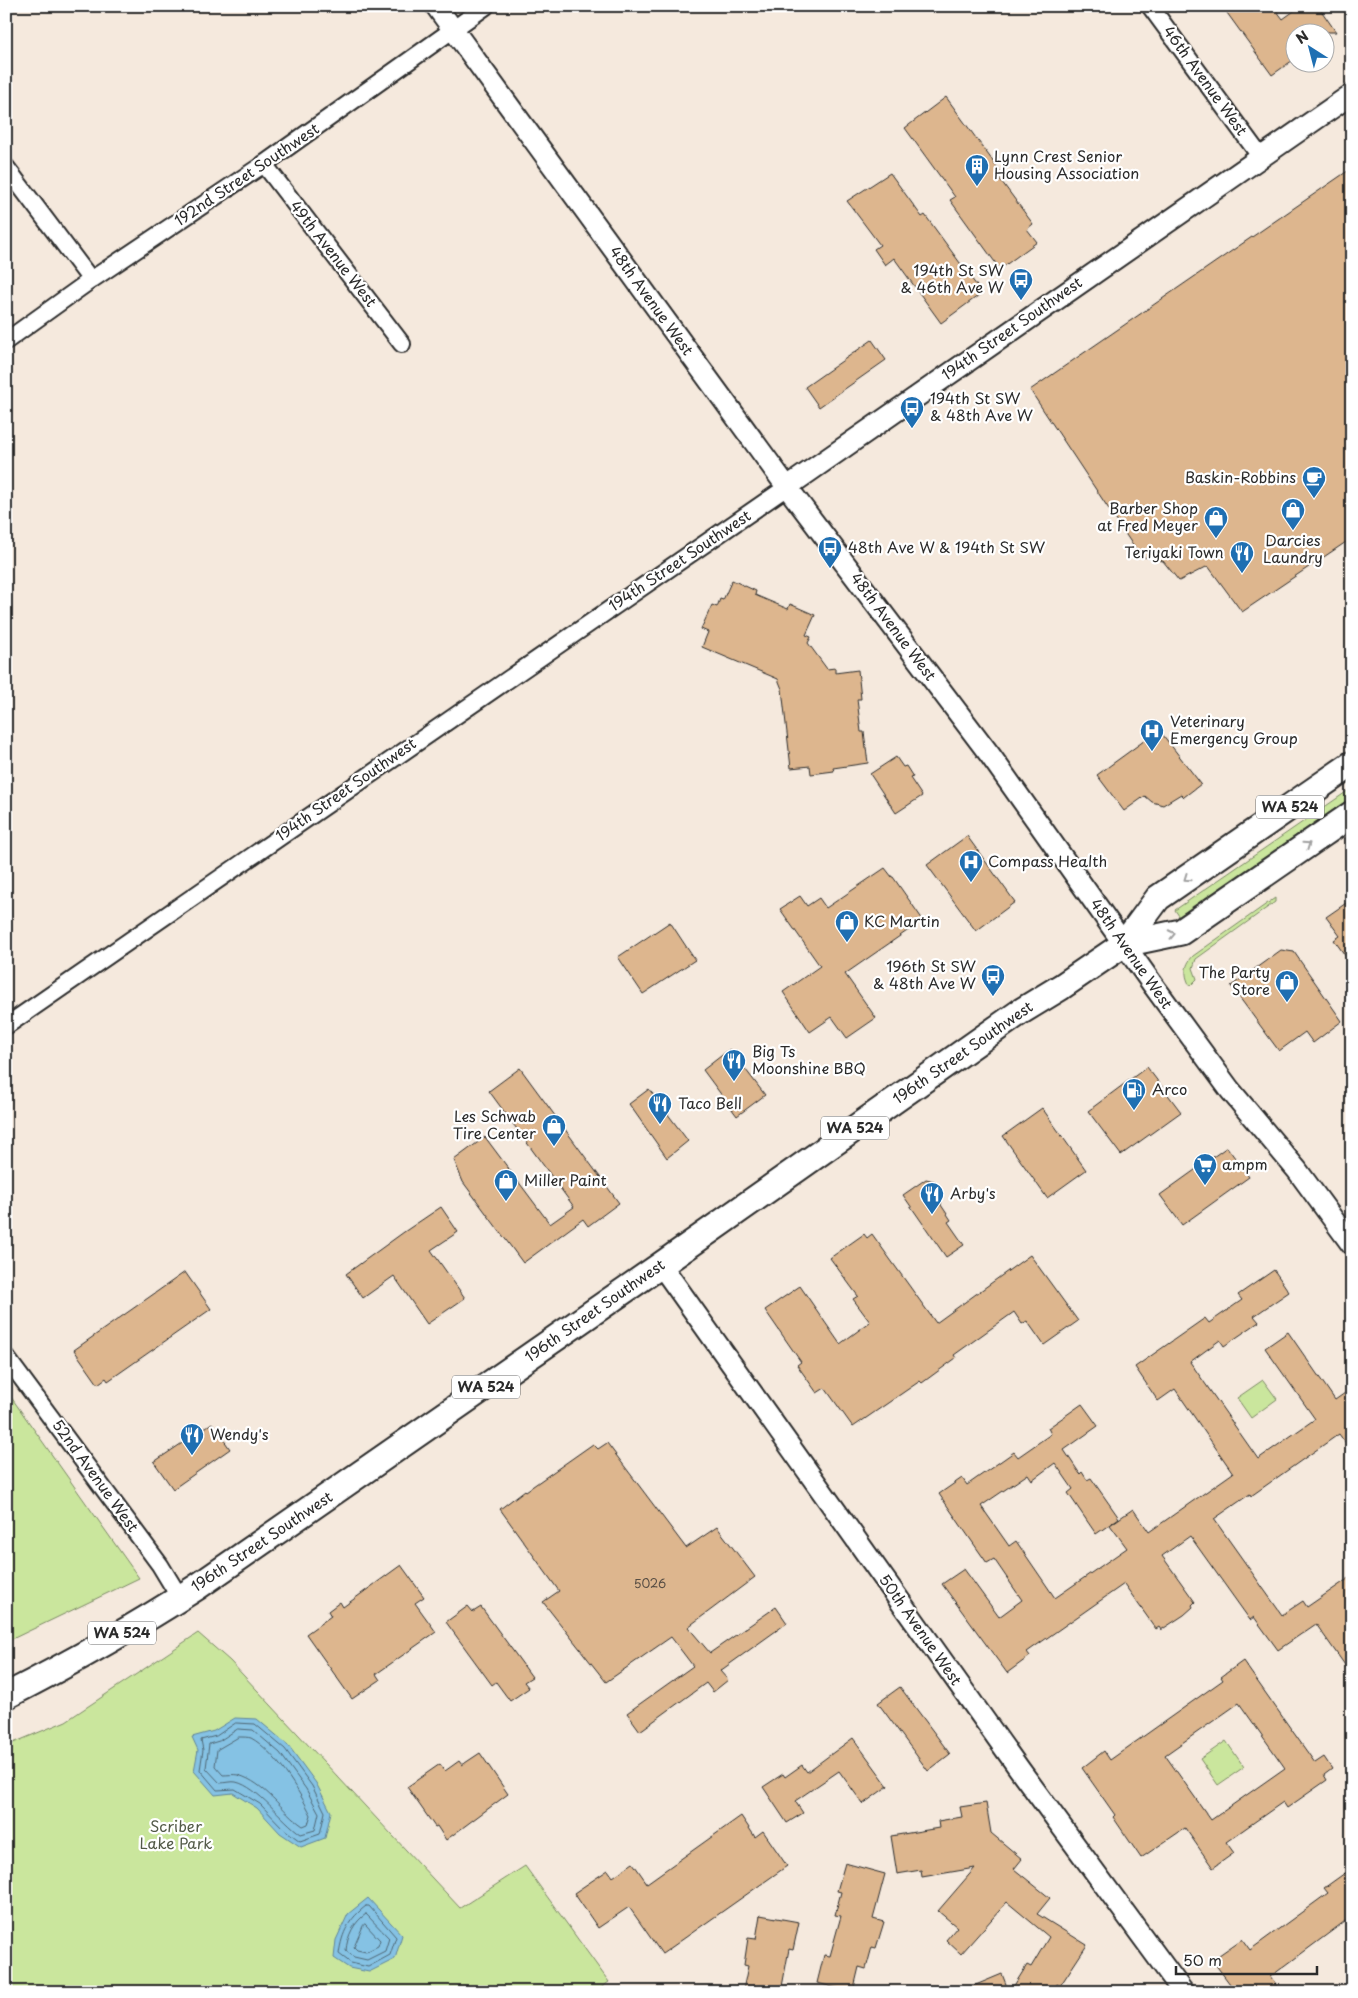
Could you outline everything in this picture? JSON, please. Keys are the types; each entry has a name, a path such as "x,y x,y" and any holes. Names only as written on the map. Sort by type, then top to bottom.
{"main road":[{"name":"196th Street Southwest","path":"6,1696 64,1667 180,1598 276,1534 1020,1012 1124,944 1158,898 1352,764"},
{"name":"196th Street Southwest","path":"1124,944 1181,932 1352,814"}],"street":[{"name":"48th Avenue West","path":"436,6 787,487 990,754 1230,1090 1297,1170 1352,1245"},
{"name":"192nd Street Southwest","path":"6,341 91,280 264,164 486,6"},
{"name":"46th Avenue West","path":"1150,6 1260,156"},
{"name":"194th Street Southwest","path":"6,1026 1352,94"},
{"name":"49th Avenue West","path":"264,164 402,344"},
{"path":"6,167 91,280"},
{"name":"50th Avenue West","path":"661,1265 997,1739 1183,1992"},
{"name":"52nd Avenue West","path":"6,1356 160,1565 180,1598"}],"green space":[{"path":"1352,788 1352,797 1179,916 1175,910"},
{"path":"1275,898 1275,902 1196,959 1193,968 1197,979 1190,986 1186,971 1188,963 1193,956"},
{"path":"1263,1380 1277,1399 1251,1418 1237,1398"},
{"path":"6,1390 139,1578 6,1642"},
{"name":"Scriber Lake Park","path":"198,1633 230,1661 460,1908 525,1866 609,1982 595,1992 6,1992 6,1746 66,1721"},
{"path":"1226,1741 1244,1767 1218,1785 1200,1759"}],"water":[{"path":"235,1718 257,1719 288,1745 316,1783 331,1812 325,1838 301,1847 280,1833 257,1808 233,1793 215,1795 194,1771 198,1750 192,1737 214,1731"},
{"path":"368,1898 402,1935 395,1959 369,1972 349,1968 334,1958 336,1940 348,1914"}],"building":[{"path":"1222,6 1273,6 1283,19 1301,6 1318,6 1329,22 1286,22 1286,65 1272,75"},
{"name":"Lynn Crest Senior Housing Association","path":"946,97 1003,175 999,178 1033,224 1027,229 1037,242 1000,269 950,200 955,197 905,128"},
{"path":"1352,168 1352,538 1242,612 1208,566 1179,581 1163,561 1140,556 1030,390"},
{"path":"890,173 922,217 925,215 982,293 941,323 894,258 885,265 874,249 880,245 847,201"},
{"path":"872,340 886,360 819,407 805,387"},
{"path":"732,580 756,591 755,595 788,609 790,604 815,615 806,635 811,637 808,643 827,669 835,668 835,673 858,670 861,699 857,699 861,732 864,732 868,763 833,768 834,771 811,774 810,766 791,768 782,689 778,679 702,647 708,632 701,629 712,605 717,607 720,599 723,600"},
{"name":"Veterinary Emergency Group","path":"1159,730 1201,784 1184,797 1181,794 1163,805 1152,802 1145,796 1124,811 1097,775"},
{"path":"896,757 903,767 906,766 913,777 910,778 922,796 896,813 870,774"},
{"path":"967,836 1015,902 976,931 927,865"},
{"name":"KC Martin","path":"885,868 923,920 845,974 876,1018 847,1038 832,1017 810,1032 783,992 820,966 780,909 800,896 807,906 819,898 826,908"},
{"path":"1352,899 1352,965 1334,940 1340,936 1326,917"},
{"path":"670,922 695,960 643,994 618,957"},
{"name":"The Party Store","path":"1281,950 1294,952 1342,1021 1313,1043 1305,1032 1279,1051 1231,986"},
{"name":"Big Ts Moonshine BBQ","path":"730,1049 765,1095 737,1116 703,1070"},
{"path":"1147,1067 1181,1112 1121,1155 1088,1111"},
{"path":"520,1068 619,1203 588,1226 583,1219 523,1263 463,1182 454,1160 485,1137 550,1224 574,1207 489,1091"},
{"name":"Taco Bell","path":"649,1089 688,1141 667,1158 629,1104"},
{"path":"1042,1108 1086,1170 1047,1198 1003,1136"},
{"name":"ampm","path":"1227,1147 1249,1177 1182,1225 1160,1195"},
{"name":"Arby's","path":"926,1179 934,1181 942,1193 941,1205 951,1220 948,1222 964,1245 946,1257 903,1195"},
{"path":"441,1207 458,1232 431,1250 465,1298 427,1324 394,1276 363,1298 346,1274"},
{"path":"864,1234 867,1238 872,1234 936,1323 1030,1255 1078,1321 1044,1345 1027,1321 1022,1324 1014,1312 954,1355 956,1358 922,1383 920,1381 853,1427 825,1388 817,1393 797,1365 801,1362 765,1310 800,1286 840,1344 870,1322 853,1299 858,1296 830,1258"},
{"path":"1274,1270 1289,1292 1254,1316 1259,1322 1224,1346 1220,1340 1190,1362 1258,1459 1315,1419 1265,1348 1288,1332 1335,1400 1345,1393 1352,1404 1352,1452 1339,1434 1251,1496 1250,1494 1214,1519 1282,1615 1303,1601 1307,1607 1352,1576 1352,1675 1316,1624 1278,1650 1254,1617 1250,1620 1190,1536 1162,1556 1195,1602 1192,1605 1193,1607 1184,1615 1161,1630 1159,1627 1156,1629 1124,1584 1027,1652 1030,1656 1007,1673 942,1584 964,1569 999,1617 1022,1600 994,1559 987,1563 939,1494 962,1478 967,1485 1014,1452 1018,1457 1051,1434 1048,1428 1082,1404 1098,1426 1064,1450 1080,1474 1082,1472 1087,1480 1091,1478 1119,1518 1096,1534 1068,1493 1073,1489 1055,1463 1032,1480 1028,1474 981,1506 1009,1546 1016,1541 1055,1598 1127,1548 1110,1525 1133,1509 1149,1532 1233,1473 1175,1389 1158,1401 1135,1367 1205,1318 1209,1323 1242,1300 1238,1295"},
{"path":"185,1272 211,1309 108,1381 106,1378 98,1384 74,1350"},
{"name":"Wendy's","path":"212,1423 230,1449 173,1489 154,1462"},
{"path":"607,1443 686,1548 717,1527 755,1577 688,1627 710,1653 776,1607 787,1623 720,1671 728,1680 713,1692 706,1683 640,1731 627,1713 693,1666 671,1637 606,1682 543,1602 559,1591 500,1509 593,1444 598,1449"},
{"path":"401,1565 424,1597 415,1603 436,1632 376,1674 380,1680 352,1699 306,1634 331,1616 328,1611 340,1602 343,1607"},
{"path":"468,1606 473,1612 481,1607 532,1677 524,1682 529,1688 510,1701 496,1682 492,1685 446,1622"},
{"path":"1243,1661 1315,1763 1324,1757 1332,1769 1324,1775 1327,1780 1287,1808 1283,1802 1226,1842 1234,1853 1213,1868 1185,1828 1141,1858 1113,1817 1115,1815 1082,1768 1104,1751 1110,1760 1223,1680 1221,1677","holes":["1239,1703 1285,1768 1211,1820 1165,1755"]},
{"path":"900,1687 950,1754 928,1771 878,1703"},
{"path":"853,1738 888,1786 863,1804 839,1771 795,1801 803,1813 787,1823 763,1787 783,1774 785,1777 802,1765 807,1772"},
{"path":"480,1753 508,1794 446,1840 407,1787 440,1764 445,1771 459,1761 462,1765"},
{"path":"986,1803 991,1833 1022,1859 1014,1869 1050,1898 1037,1914 1087,1945 1060,1986 1057,1984 1052,1992 1010,1992 1027,1965 1031,1967 1049,1937 1007,1902 961,1954 946,1940 957,1927 938,1911 975,1868 922,1877 921,1870 897,1874 891,1836 939,1828 938,1821 962,1817 960,1807"},
{"path":"741,1816 755,1837 763,1831 787,1866 662,1954 629,1907 598,1928 574,1893 608,1870 613,1877 633,1863 647,1883"},
{"path":"845,1863 885,1874 873,1919 884,1922 876,1948 872,1947 866,1969 859,1967 853,1992 817,1983 824,1955 830,1956 841,1916 835,1915 841,1892 837,1891"},
{"path":"1352,1868 1352,1916 1270,1977 1281,1992 1236,1992 1212,1960 1242,1939 1250,1950 1328,1893 1324,1888"},
{"path":"760,1915 799,1922 793,1950 789,1949 781,1992 743,1990 748,1966 744,1965 748,1938 756,1939"},
{"path":"1002,1974 1009,1992 959,1992"}],"place":[{"name":"Lynn Crest Senior Housing Association","path":"977,187"},
{"name":"194th St SW & 46th Ave W","path":"1021,301"},
{"name":"194th St SW & 48th Ave W","path":"912,429"},
{"name":"Baskin-Robbins","path":"1314,499"},
{"name":"Darcies Laundry","path":"1293,531"},
{"name":"Barber Shop at Fred Meyer","path":"1216,539"},
{"name":"48th Ave W & 194th St SW","path":"830,569"},
{"name":"Teriyaki Town","path":"1242,574"},
{"name":"Veterinary Emergency Group","path":"1152,752"},
{"name":"Compass Health","path":"971,883"},
{"name":"KC Martin","path":"847,943"},
{"name":"196th St SW & 48th Ave W","path":"993,997"},
{"name":"The Party Store","path":"1287,1003"},
{"name":"Big Ts Moonshine BBQ","path":"734,1082"},
{"name":"Arco","path":"1134,1111"},
{"name":"Taco Bell","path":"660,1125"},
{"name":"Les Schwab Tire Center","path":"554,1147"},
{"name":"ampm","path":"1205,1186"},
{"name":"Miller Paint","path":"506,1202"},
{"name":"Arby's","path":"932,1215"},
{"name":"Wendy's","path":"192,1456"}]}
